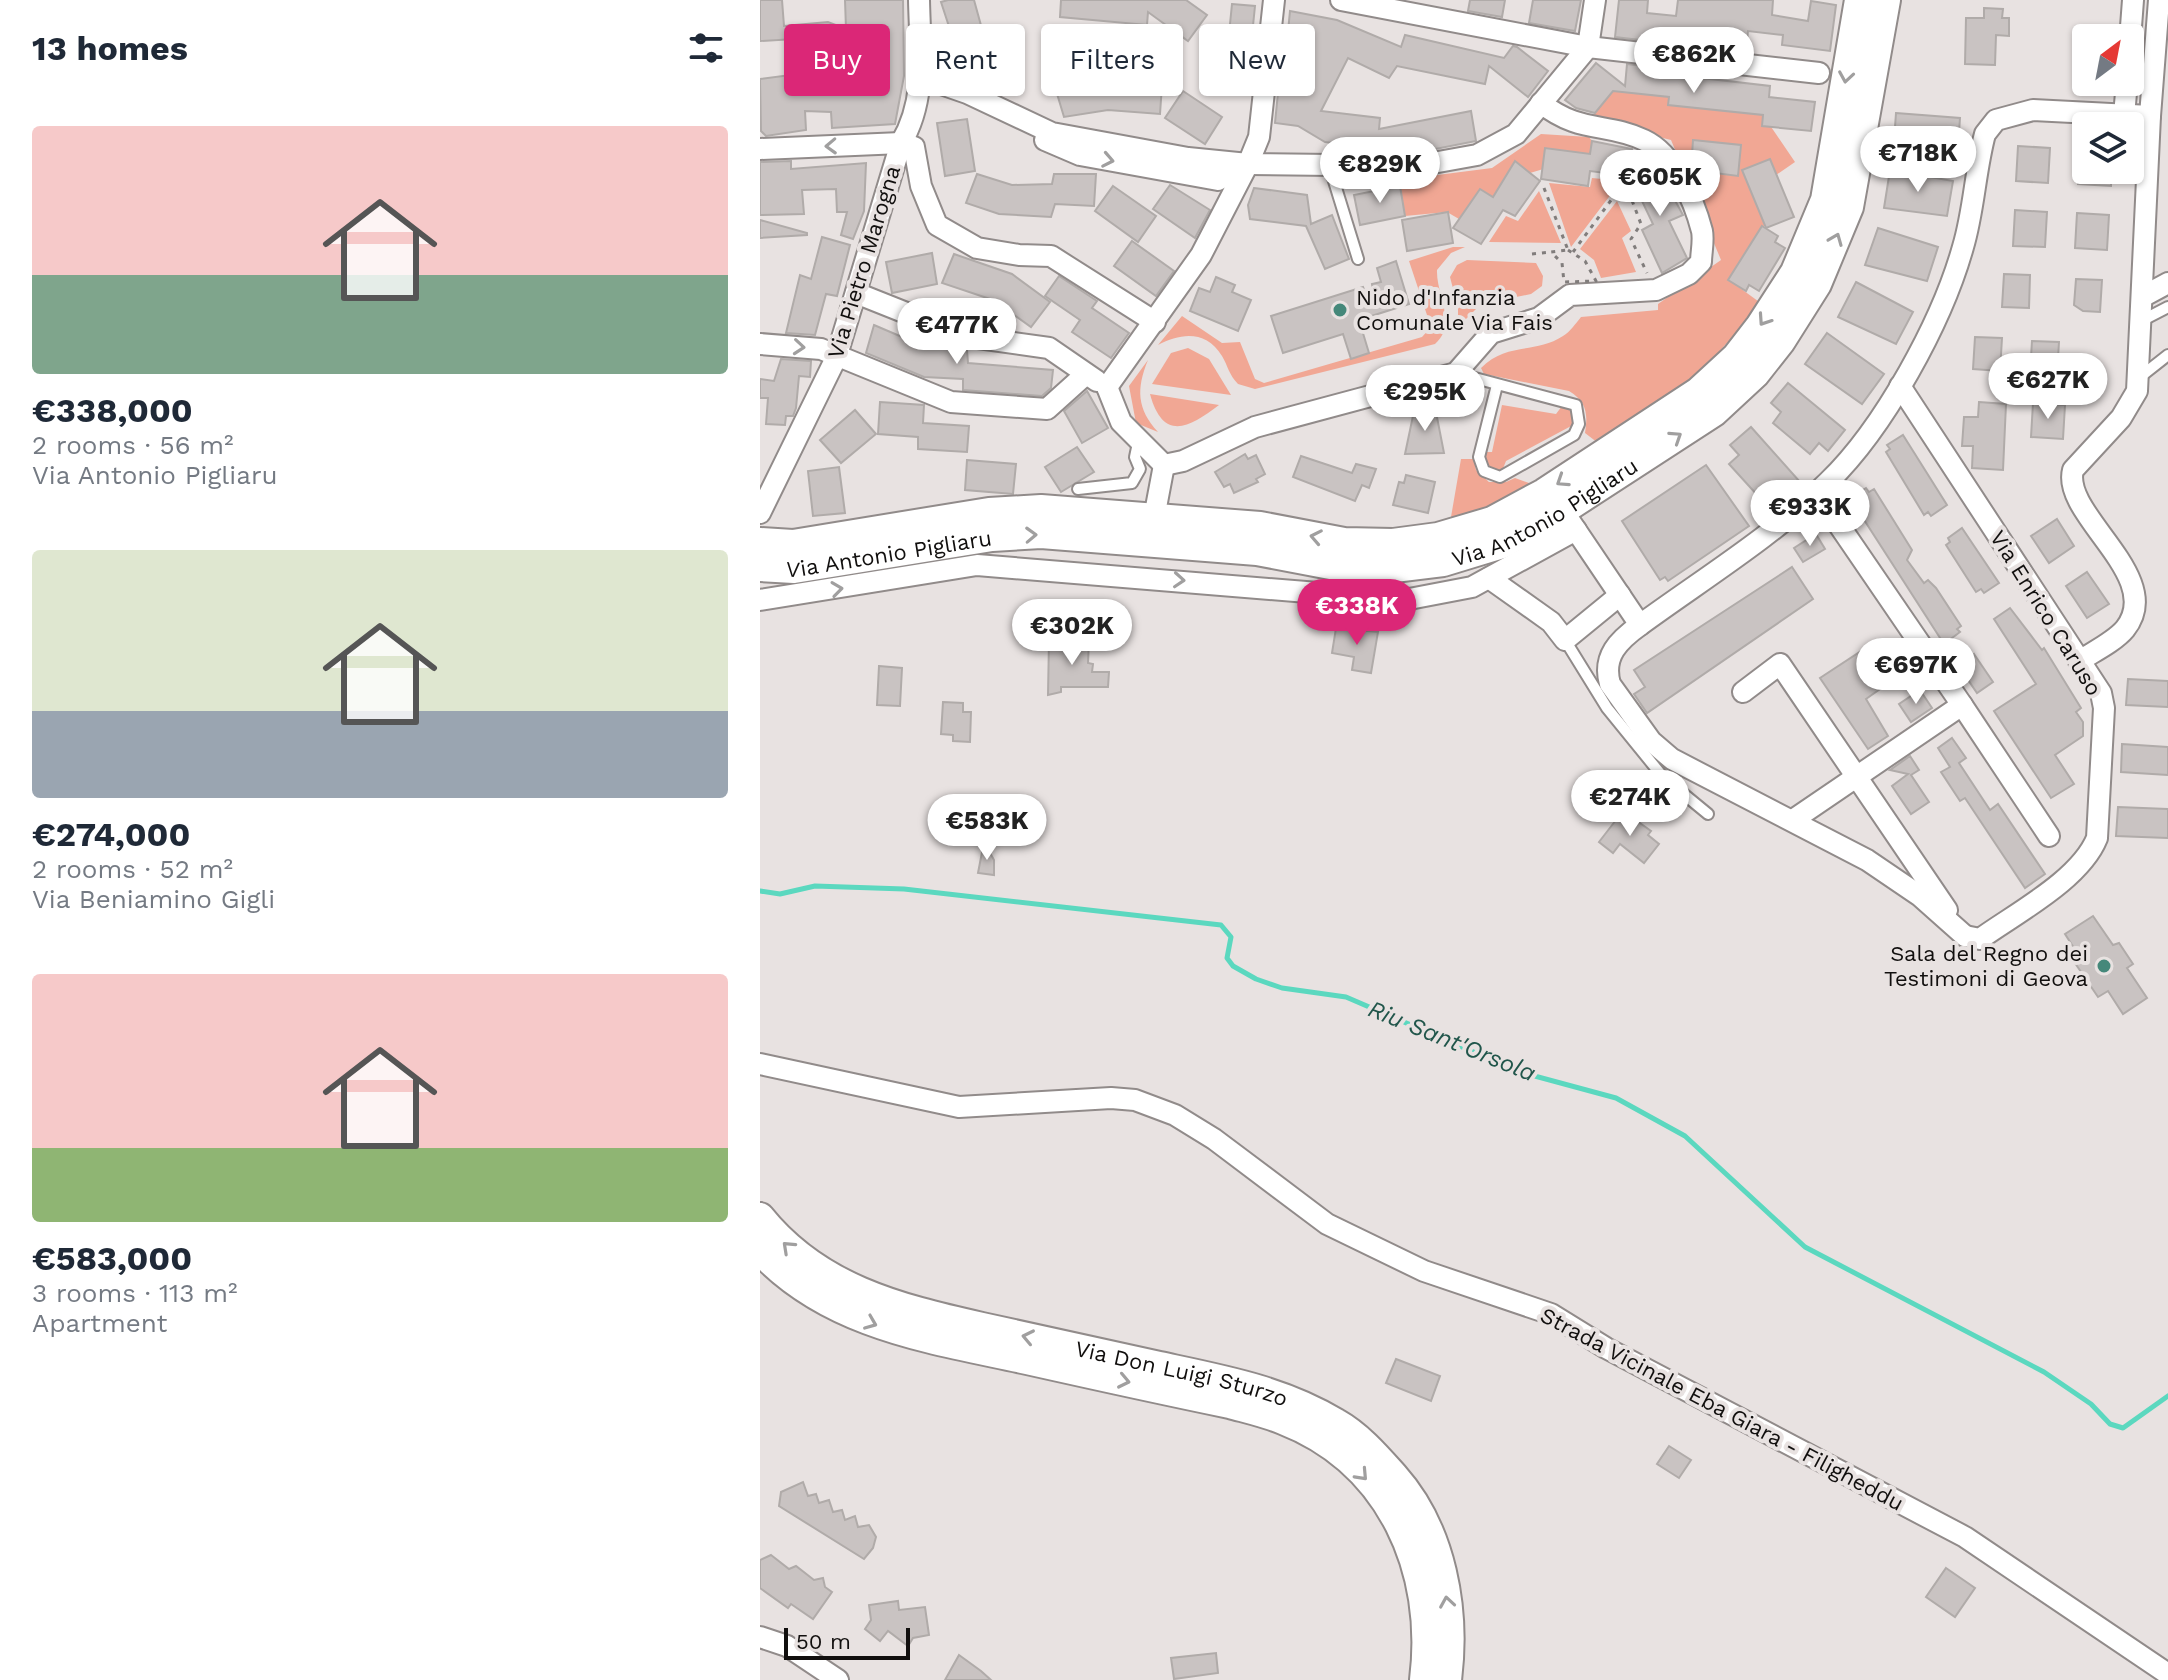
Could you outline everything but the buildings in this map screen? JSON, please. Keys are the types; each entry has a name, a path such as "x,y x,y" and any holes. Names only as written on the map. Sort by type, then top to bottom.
{"main road":[{"name":"Via Antonio Pigliaru","path":"760,542 793,544 989,512 1041,509 1260,526 1344,542 1393,543 1438,537 1492,521 1544,493 1698,392 1736,357 1760,326 1795,272 1825,200 1859,0"},
{"name":"Via Antonio Pigliaru","path":"760,567 794,569 992,537 1041,534 1257,551 1341,567 1394,568 1443,562 1569,520 1714,412 1755,374 1810,295 1849,207 1886,0"},
{"name":"Via Don Luigi Sturzo","path":"760,1217 783,1243 817,1270 891,1306 1236,1383 1292,1399 1339,1424 1372,1452 1405,1489 1426,1522 1438,1556 1449,1609 1447,1680"},
{"name":"Via Don Luigi Sturzo","path":"760,1250 791,1279 819,1298 884,1328 1230,1404 1284,1420 1326,1443 1357,1468 1406,1531 1426,1611 1424,1680"}],"street":[{"name":"Via Pietro Marogna","path":"919,0 920,24"},
{"path":"1107,387 1201,255 1248,164 1259,137 1274,0"},
{"path":"1341,0 1588,47 1819,73"},
{"path":"973,96 1052,133 1188,158 1248,164 1416,166 1477,155 1516,134 1588,47 1595,0"},
{"path":"2131,24 2133,0"},
{"path":"2079,661 2124,631 2134,613 2133,594 2122,566 2098,525 2074,497 2070,480 2078,463 2121,418 2137,391 2140,377 2150,116 2159,0"},
{"name":"Via Pietro Marogna","path":"760,513 836,358 901,143 913,123 918,96"},
{"path":"1164,465 1183,461 1255,427 1456,373 1491,333 1539,318 1570,295 1656,290 1689,274 1701,262 1703,234 1686,190 1664,152 1642,139 1563,120 1541,103"},
{"path":"1965,936 1903,883 1793,820 1672,759 1651,741 1610,684 1606,666 1620,639 1817,493 1861,443 1900,386 1932,326 1964,247 1985,134 1996,120 2033,110 2072,112"},
{"path":"2144,116 2150,116"},
{"path":"760,149 901,143 914,147 921,186 937,225 977,248 1019,255 1051,256 1155,322"},
{"path":"2142,297 2168,283"},
{"path":"856,293 964,336 1049,348 1107,387 1121,422 1138,443 1164,465"},
{"path":"760,344 821,349 836,358 951,402 1047,409 1086,374"},
{"name":"Via Enrico Caruso","path":"1900,386 2101,693 2104,708 2097,838 2093,849 2079,868 1980,939 1965,936"},
{"path":"1154,518 1164,465"},
{"path":"1817,493 2049,836"},
{"path":"1569,520 1640,625"},
{"name":"Via Antonio Pigliaru","path":"760,600 977,565 1404,600 1472,587 1569,520"},
{"path":"1489,578 1551,622 1565,640 1620,595"},
{"path":"1743,692 1780,664 1965,936"},
{"path":"1793,820 1962,705"},
{"name":"Strada Vicinale Eba Giara - Filigheddu","path":"760,1064 959,1107 1111,1098 1135,1100 1175,1115 1214,1139 1327,1224 1424,1271 1551,1314 1606,1348 1965,1537 2168,1674"},
{"path":"760,1637 787,1646 838,1680"}],"lane":[{"path":"1329,165 1358,259"},
{"path":"2141,321 2168,307"},
{"path":"2140,377 2168,355"},
{"path":"1456,373 1569,400 1579,413 1574,435 1500,477 1493,477 1480,465 1497,385"},
{"path":"1078,489 1132,483 1140,469 1135,457 1138,443"},
{"path":"1565,640 1607,708 1663,777 1708,814"}],"path":[{"path":"1532,254 1571,251 1626,181 1641,224 1631,239 1656,290"},
{"path":"1544,188 1571,251 1592,270 1596,281 1564,282 1562,263 1551,252"}],"shaded area":[{"path":"1613,89 1669,97 1669,105 1763,115 1795,162 1776,175 1769,159 1753,166 1765,224 1729,280 1762,304 1699,374 1598,443 1585,433 1585,409 1569,391 1484,374 1481,368 1511,351 1542,345 1563,336 1581,317 1658,310 1658,304 1721,260 1671,140 1590,120"},
{"path":"1541,134 1589,137 1592,141 1590,155 1530,173 1515,162 1493,197 1480,189 1459,219 1447,212 1405,216 1400,186 1405,176 1414,178 1492,168"},
{"path":"1592,178 1621,181 1571,247 1549,183 1590,187"},
{"path":"1539,191 1561,243 1489,242 1506,216 1518,221"},
{"path":"1617,201 1631,231 1622,238 1636,272 1601,278 1594,260 1580,249"},
{"path":"1453,247 1465,247 1451,253 1437,270 1445,328 1435,344 1255,389 1238,384 1216,348 1201,338 1184,336 1158,345 1182,316 1222,343 1240,342 1255,379 1264,383 1422,337 1431,327 1409,261"},
{"path":"1467,260 1536,263 1543,276 1542,286 1531,294 1481,304 1458,327 1458,308 1450,277 1457,265"},
{"path":"1188,348 1209,359 1231,395 1152,384 1171,353"},
{"path":"1148,360 1140,389 1142,407 1158,432 1136,423 1129,386"},
{"path":"1150,394 1219,405 1197,420 1178,426 1170,425 1155,409"},
{"path":"1502,405 1556,414 1562,406 1568,406 1573,410 1573,425 1506,461 1502,471 1489,469 1485,457 1487,452 1492,452"},
{"path":"1461,459 1474,459 1476,470 1489,482 1506,482 1515,478 1532,484 1483,509 1451,517"}],"waterway":[{"name":"Riu Sant'Orsola","path":"760,891 780,894 815,886 904,889 1221,925 1231,937 1227,958 1233,966 1256,979 1282,988 1346,997 1520,1072 1616,1098 1685,1136 1805,1247 2044,1372 2091,1404 2110,1424 2123,1428 2168,1396"}],"place":[{"name":"Nido d'Infanzia Comunale Via Fais","path":"1340,310"},
{"name":"Sala del Regno dei Testimoni di Geova","path":"2104,966"}]}
